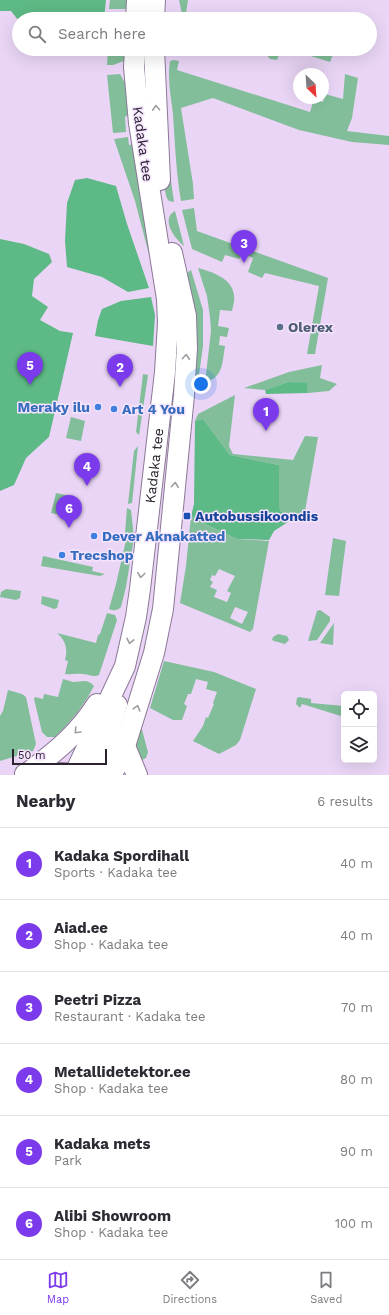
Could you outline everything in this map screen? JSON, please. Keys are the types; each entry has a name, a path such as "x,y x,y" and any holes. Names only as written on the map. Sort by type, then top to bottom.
{"main road":[{"path":"136,12 137,0"},
{"path":"154,12 155,0"},
{"name":"Kadaka tee","path":"110,775 116,767 125,746 154,653 159,631 184,395 187,348 186,316 162,209 154,56"},
{"path":"134,58 143,67 150,70 155,78"},
{"name":"Kadaka tee","path":"86,774 105,746 121,694 140,589 165,372 168,323 167,299 139,123 134,58"},
{"path":"165,372 174,387 184,395"},
{"path":"160,416 169,418 175,424 180,433"},
{"path":"26,773 58,750 86,720 125,666"},
{"path":"125,746 137,775"},
{"path":"26,773 86,774"},
{"path":"26,773 51,775"}],"green space":[{"path":"0,0 106,0 105,12 0,11"},
{"path":"110,0 134,0 133,9 109,9"},
{"path":"179,0 188,0 186,12 182,12"},
{"path":"108,56 124,56 124,61 113,65 107,65"},
{"path":"268,56 278,56 277,60 270,59"},
{"path":"311,56 332,56 330,62"},
{"path":"170,61 179,61 177,70 310,112 312,104 329,104 329,95 343,99 345,74 358,78 352,118 347,131 389,136 389,145 352,142 299,130 213,98 181,108 194,199 181,201 169,81"},
{"path":"120,74 125,83 128,115 125,117 126,132 113,133 107,75"},
{"path":"167,122 169,167 174,202 169,201 166,196 164,176"},
{"path":"128,137 129,145 135,144 157,285 135,201 114,139"},
{"path":"87,178 116,186 127,224 149,288 128,292 102,277 67,267 65,241 67,203 75,180"},
{"path":"194,208 197,231 328,278 315,354 307,354 319,286 265,273 262,278 248,272 253,258 242,253 239,259 225,255 222,262 192,249 182,210"},
{"path":"175,211 184,246 170,229 169,219"},
{"path":"0,239 24,244 49,254 52,262 34,279 32,296 48,307 40,320 60,331 73,333 49,437 26,458 14,485 0,491"},
{"path":"198,268 215,274 230,284 234,297 232,311 220,310 218,326 229,328 227,337 220,336 219,345 225,346 221,368 216,377 205,383 211,331 207,296"},
{"path":"191,270 203,310 203,346 198,382 194,379 186,274"},
{"path":"151,297 155,315 153,346 95,336 102,309 121,301"},
{"path":"322,365 320,378 337,384 329,391 308,393 307,384 288,382 265,390 244,388 289,372"},
{"path":"143,374 148,375 139,435 136,432"},
{"path":"288,382 307,383 308,393 266,394 265,390"},
{"path":"235,395 229,446 233,454 293,460 305,436 318,437 304,517 288,522 279,508 279,465 230,455 203,419 195,421 198,414"},
{"path":"71,417 85,421 81,441 66,438"},
{"path":"203,419 230,455 279,465 279,508 288,522 274,531 269,540 237,539 191,516 194,504 195,421"},
{"path":"138,446 132,503 128,504 134,451"},
{"path":"56,493 70,496 65,516 51,513"},
{"path":"127,508 131,510 134,538 126,587 121,607 114,610 109,609 127,536 125,533"},
{"path":"191,516 237,539 269,541 253,629 250,632 180,603 186,566","holes":["219,569 235,576 227,591 231,593 227,602 214,597 217,590 210,587 213,582 210,580 212,575 215,576","235,607 248,612 242,624 230,618"]},
{"path":"333,538 346,541 339,596 325,595"},
{"path":"43,556 93,567 92,571 105,574 100,576 41,566"},
{"path":"6,589 21,591 20,598 16,600 0,597 1,592"},
{"path":"42,596 59,600 57,608 54,609 41,604"},
{"path":"320,610 330,617 330,621 317,640 308,641 317,611"},
{"path":"107,613 115,615 117,620 99,675 65,674 68,661 65,660 66,649 64,642 57,633 96,643"},
{"path":"334,623 333,645 320,643"},
{"path":"278,634 287,636 289,640 285,644 272,640 273,637"},
{"path":"164,661 214,672 256,689 240,740 236,745 219,754 193,741 203,726 206,717 208,718 214,704 213,703 217,692 206,689 208,682 196,679 191,694 188,694 184,704 187,706 182,720 173,720 150,708"},
{"path":"63,679 73,682 87,681 94,686 81,707 66,726 55,737 47,737 42,732 34,699 35,697 43,699 44,694 58,697"},
{"path":"8,690 22,694 26,697 36,744 33,751 0,761 0,716 3,711"},
{"path":"297,698 311,699 311,703 341,706 341,716 302,704 300,708 296,704"},
{"path":"141,726 148,752 146,758 138,762 136,744"}],"place":[{"name":"Peetri Pizza","path":"244,263"},
{"name":"Olerex","path":"280,327"},
{"name":"Kadaka mets","path":"30,385"},
{"name":"Aiad.ee","path":"120,387"},
{"name":"Meraky ilu","path":"98,407"},
{"name":"Art 4 You","path":"114,409"},
{"name":"Kadaka Spordihall","path":"266,431"},
{"name":"Metallidetektor.ee","path":"87,486"},
{"name":"Autobussikoondis","path":"187,516"},
{"name":"Alibi Showroom","path":"69,528"},
{"name":"Dever Aknakatted","path":"94,536"},
{"name":"Trecshop","path":"62,555"}]}
